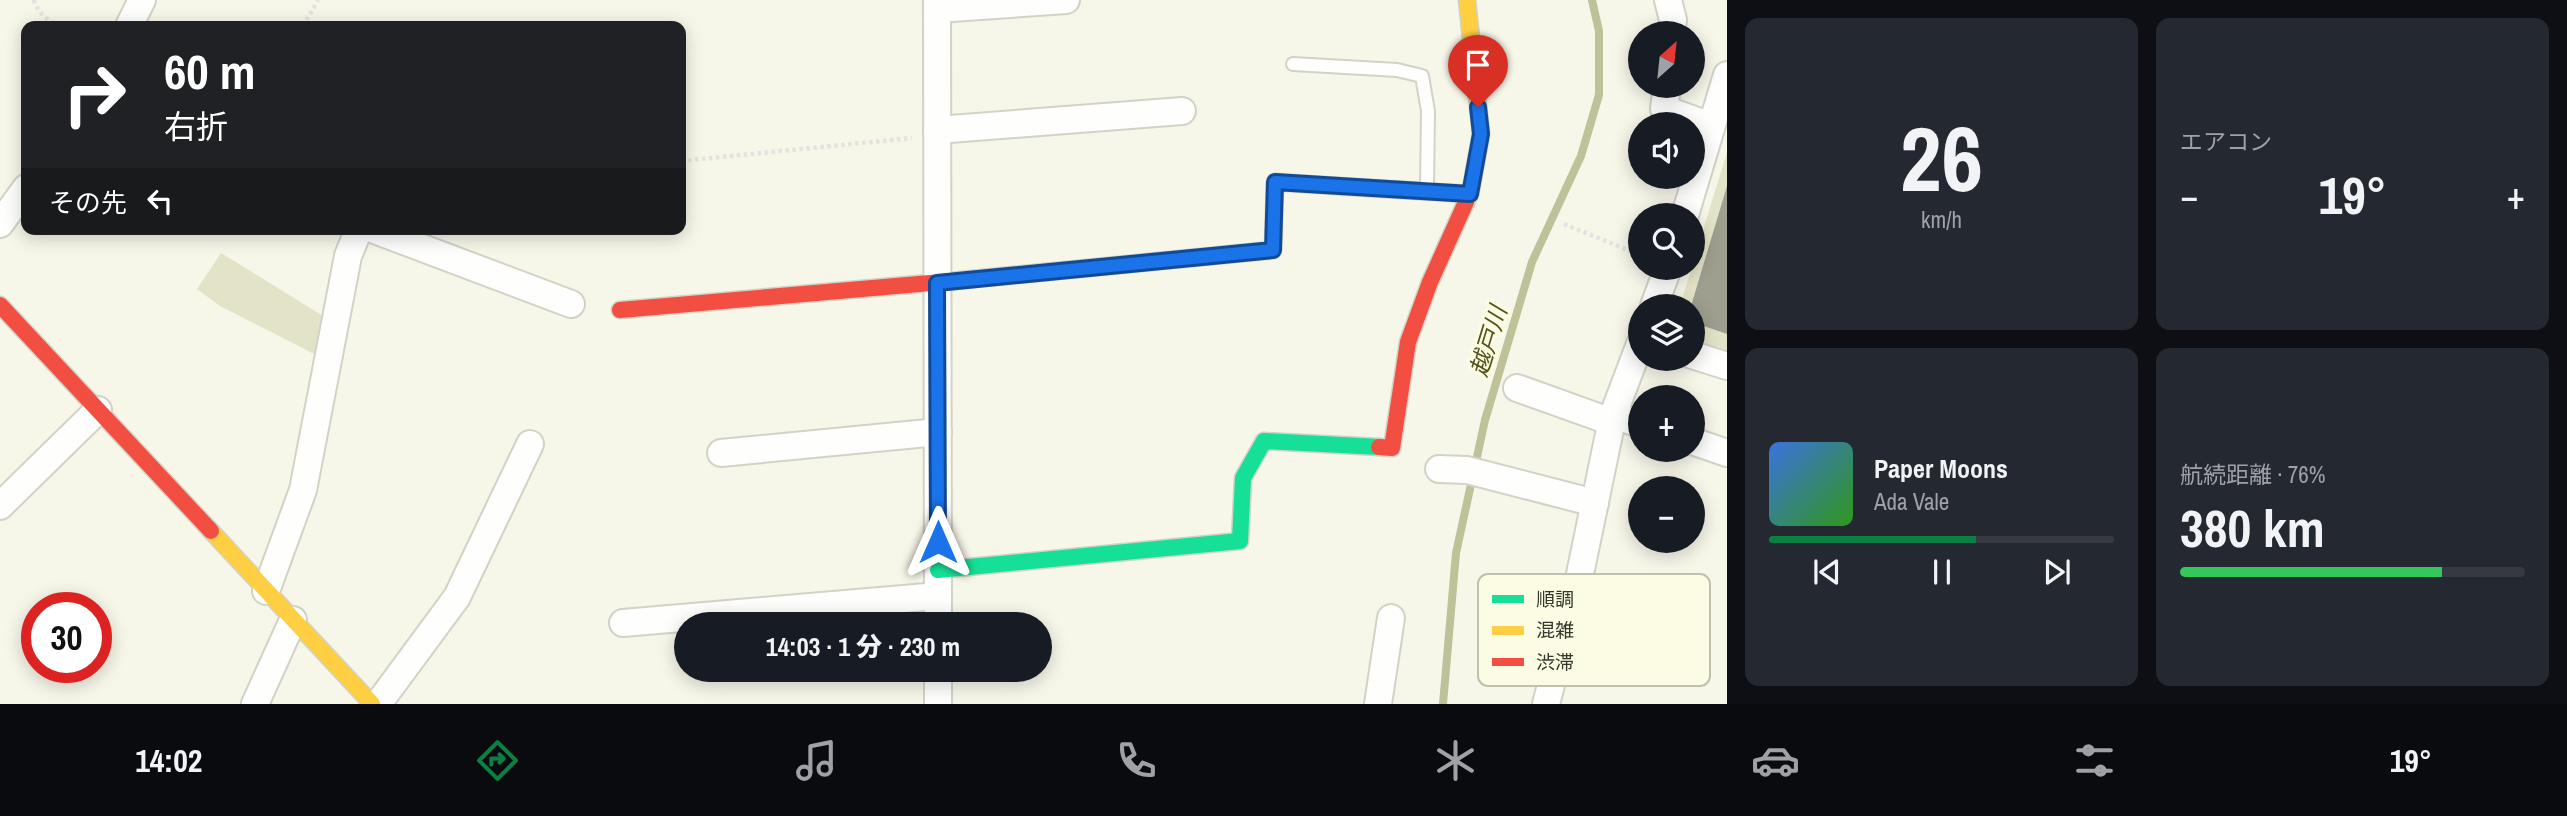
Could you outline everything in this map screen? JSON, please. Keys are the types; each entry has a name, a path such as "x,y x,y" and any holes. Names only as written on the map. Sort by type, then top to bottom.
{"street":[{"path":"132,21 142,0"},
{"path":"938,612 937,5 1066,0"},
{"path":"623,623 1240,541 1243,478 1264,442 1392,448 1408,342 1430,282 1470,194 1481,134 1467,0"},
{"path":"1668,0 1673,21"},
{"path":"1689,203 1727,75"},
{"path":"1665,98 1664,109 1712,126"},
{"path":"937,133 1182,111"},
{"path":"620,310 937,283 1273,250 1275,182 1470,194"},
{"path":"0,224 21,195"},
{"path":"266,592 303,490 348,256 357,235"},
{"path":"389,235 571,304"},
{"path":"0,305 372,704"},
{"path":"1705,359 1727,366"},
{"path":"1580,574 1613,419 1630,371"},
{"path":"1517,388 1628,422"},
{"path":"0,506 97,410"},
{"path":"721,453 938,432"},
{"path":"379,704 457,597 530,444"},
{"path":"1705,445 1727,453"},
{"path":"1439,469 1479,473 1595,503"},
{"path":"1378,704 1391,618"},
{"path":"255,704 293,620"},
{"path":"938,682 938,704"},
{"path":"1546,704 1551,686"}],"lane":[{"path":"1293,64 1396,70 1422,76 1428,111 1427,191"}],"path":[{"path":"34,0 34,4 50,21"},
{"path":"306,21 318,0"},
{"path":"686,160 937,133"},
{"path":"1564,224 1628,250"}],"green space":[{"path":"1727,152 1727,354 1705,346 1705,294 1684,294 1688,280 1705,280 1705,224"},
{"path":"221,253 328,319 320,357 220,306 197,289"}],"building":[{"path":"1727,186 1727,334 1705,326 1705,294 1695,294 1699,280 1705,280 1705,259"}],"waterway":[{"name":"越戸川","path":"1443,704 1456,553 1485,420 1532,262 1581,156 1599,95 1599,31 1592,0"}],"traffic: fast":[{"path":"942,282 1273,250 1275,182 1369,188"},
{"path":"938,570 1240,541 1243,478 1264,441 1379,447"}],"traffic: slow":[{"path":"1466,202 1470,194 1481,134 1467,0"},
{"path":"211,531 372,704"}],"traffic: jam":[{"path":"1369,188 1470,194"},
{"path":"1379,447 1392,448 1408,342 1430,282 1466,202"},
{"path":"620,310 942,282"},
{"path":"0,305 211,531"}],"route":[{"path":"938,542 937,283 1273,250 1275,182 1470,194 1481,134 1478,107"}]}
